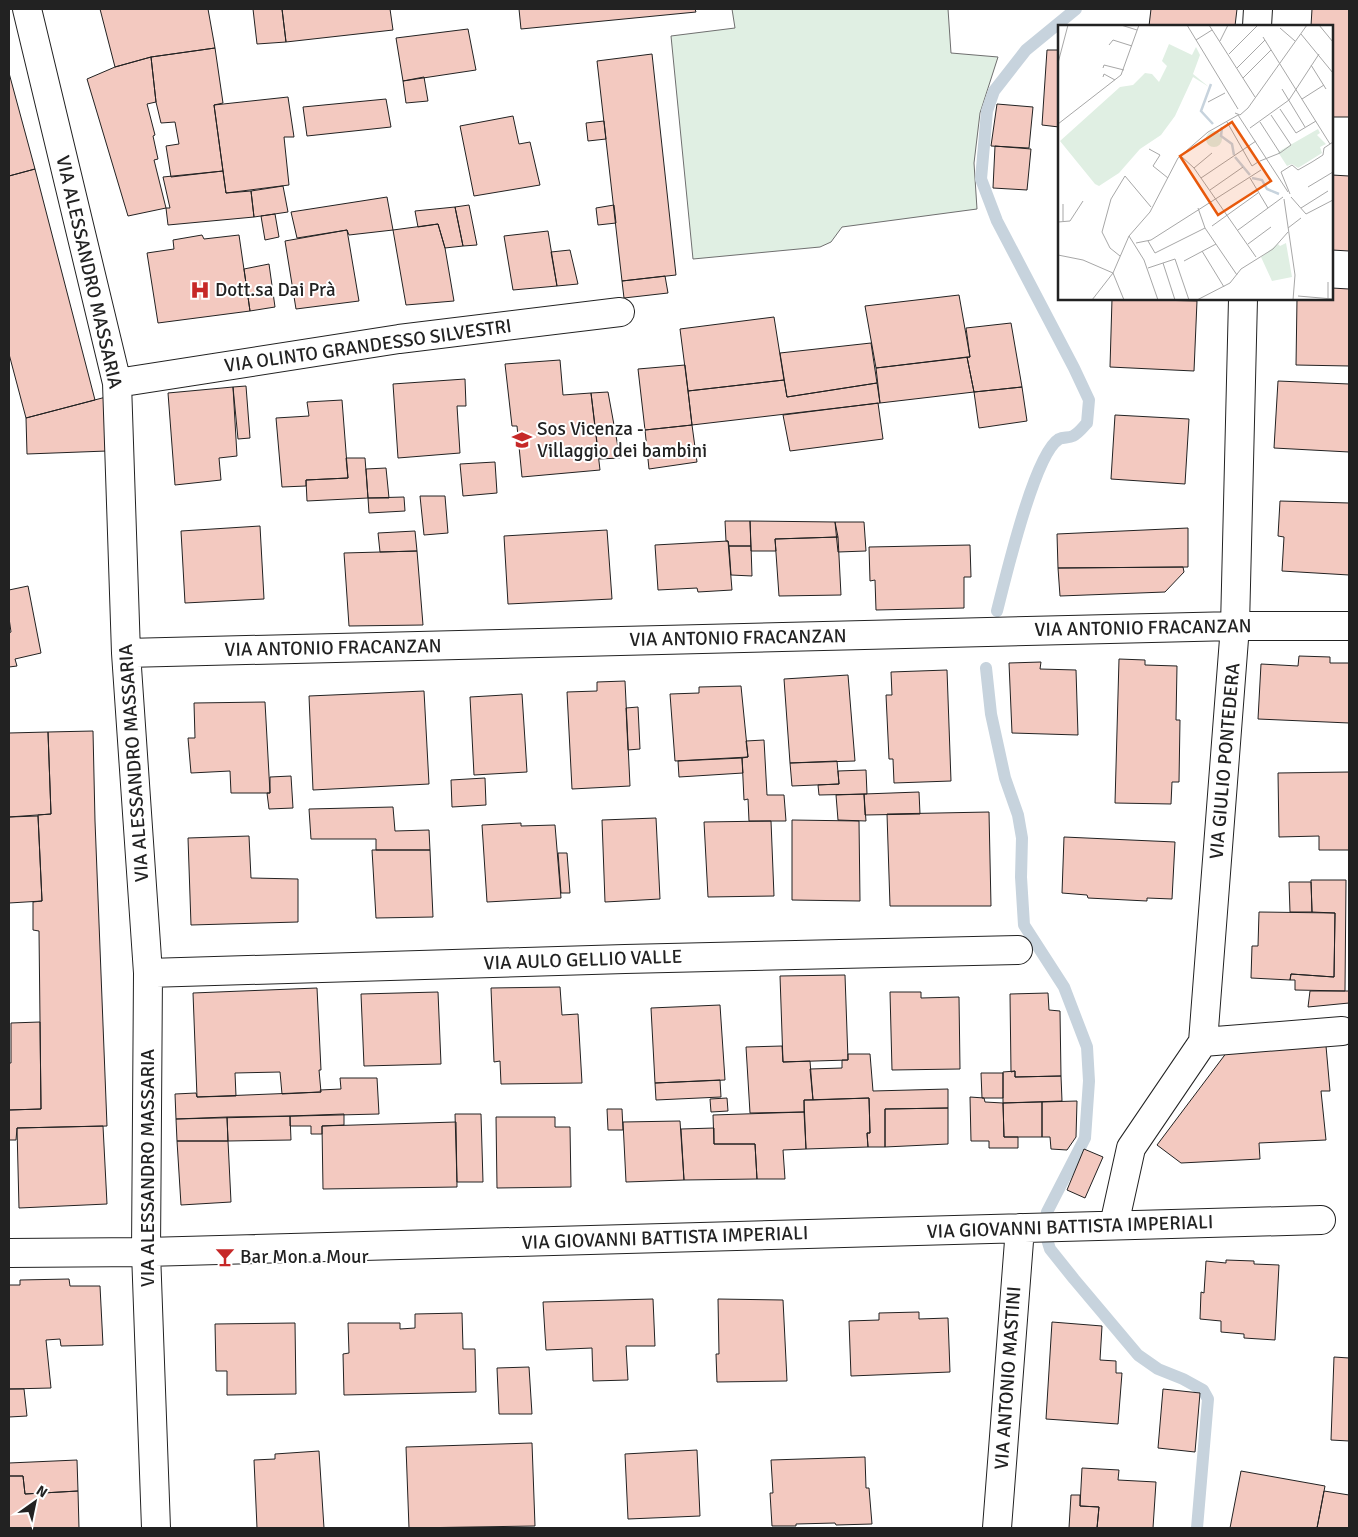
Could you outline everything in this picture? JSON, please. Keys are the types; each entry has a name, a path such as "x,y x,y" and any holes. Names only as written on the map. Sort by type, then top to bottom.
{"street":[{"name":"VIA ALESSANDRO MASSARIA","path":"26,9 117,383 126,653 148,973 146,1252 156,1528"},
{"path":"1257,25 1258,9"},
{"name":"VIA GIULIO PONTEDERA","path":"1114,1226 1122,1182 1131,1148 1202,1042 1236,626 1243,300"},
{"name":"VIA OLINTO GRANDESSO SILVESTRI","path":"117,383 399,339 620,312"},
{"name":"VIA ANTONIO FRACANZAN","path":"126,653 1236,626 1349,626"},
{"name":"VIA AULO GELLIO VALLE","path":"148,973 1018,950"},
{"path":"1202,1042 1342,1031"},
{"name":"VIA GIOVANNI BATTISTA IMPERIALI","path":"9,1254 146,1252 1321,1220"},
{"name":"VIA ANTONIO MASTINI","path":"997,1528 1020,1228"}],"green space":[{"path":"732,9 948,9 951,53 998,57 980,113 974,163 977,209 842,227 831,242 820,247 693,259 671,36 735,28"}],"building":[{"path":"100,9 208,9 215,48 151,57 115,67"},
{"path":"253,9 282,9 286,42 257,44"},
{"path":"282,9 390,9 393,30 286,42"},
{"path":"519,9 695,9 696,12 521,29"},
{"path":"1151,9 1237,9 1235,25 1149,25"},
{"path":"1312,9 1349,9 1349,117 1333,117 1333,25 1311,25"},
{"path":"468,29 476,70 403,81 396,38"},
{"path":"215,48 223,103 214,105 223,171 171,177 166,146 179,144 175,122 161,123 156,102 151,57"},
{"path":"1047,50 1058,50 1058,127 1042,125"},
{"path":"652,54 676,275 622,281 597,61"},
{"path":"151,57 156,102 147,104 155,135 153,136 158,159 154,160 166,208 128,216 87,79 115,67"},
{"path":"9,73 35,169 9,176"},
{"path":"424,77 428,101 406,103 403,81"},
{"path":"288,97 294,137 284,137 289,185 226,193 214,105"},
{"path":"386,99 391,127 307,136 303,107"},
{"path":"997,104 1033,107 1029,148 991,146"},
{"path":"513,116 519,144 530,142 540,185 474,196 460,126"},
{"path":"604,121 606,139 588,141 586,123"},
{"path":"995,146 1031,149 1027,190 993,188"},
{"path":"35,169 95,400 26,418 9,354 9,176"},
{"path":"223,171 226,193 251,191 254,217 168,225 166,208 170,208 163,177"},
{"path":"1333,175 1349,176 1349,251 1333,250"},
{"path":"283,186 288,212 254,217 251,191"},
{"path":"387,197 393,230 349,235 347,230 297,238 291,212"},
{"path":"469,205 477,245 463,246 455,207"},
{"path":"614,205 616,223 598,225 596,208"},
{"path":"455,207 463,246 445,248 438,224 418,227 415,211"},
{"path":"275,214 279,237 265,240 261,216"},
{"path":"438,224 445,248 454,301 406,305 393,230"},
{"path":"347,230 359,301 296,309 285,241"},
{"path":"548,231 557,286 513,290 504,236"},
{"name":"Dott.sa Dai Prà","path":"202,235 204,239 239,235 250,311 158,323 147,253 174,249 173,240"},
{"path":"570,250 578,284 557,286 551,252"},
{"path":"269,264 275,307 250,311 244,269"},
{"path":"665,276 668,293 624,298 622,281"},
{"path":"1333,288 1349,289 1349,366 1296,365 1297,300 1333,300"},
{"path":"959,295 970,357 876,368 865,306"},
{"path":"1112,300 1197,301 1194,371 1110,367"},
{"path":"774,317 784,380 688,391 680,329"},
{"path":"1011,323 1022,387 974,392 967,357 970,357 966,328"},
{"path":"871,343 877,383 787,397 780,353"},
{"path":"967,357 974,392 880,403 876,368"},
{"path":"560,360 563,395 591,393 600,470 522,477 517,426 512,426 505,364"},
{"path":"685,365 692,425 645,430 638,369"},
{"path":"465,379 466,406 457,406 460,453 398,458 393,384"},
{"path":"784,380 787,397 877,383 880,403 692,425 688,391"},
{"path":"1278,381 1349,384 1349,452 1274,448"},
{"path":"246,386 250,438 238,439 233,387"},
{"path":"233,387 237,456 219,458 221,480 175,485 168,393"},
{"path":"1022,387 1027,421 979,428 974,392"},
{"path":"608,392 620,458 599,459 591,393"},
{"path":"106,397 107,451 27,454 26,418"},
{"path":"342,400 348,478 306,480 306,486 282,487 276,418 309,416 307,402"},
{"path":"878,403 883,439 790,451 783,415"},
{"path":"1115,415 1189,419 1185,484 1111,479"},
{"path":"692,425 697,462 649,469 645,430"},
{"path":"346,458 365,458 368,498 307,501 306,480 348,478"},
{"path":"495,462 497,493 463,496 460,464"},
{"path":"386,468 389,498 368,498 366,469"},
{"path":"420,496 445,496 448,533 424,535"},
{"path":"404,497 405,511 369,513 368,498"},
{"path":"1280,501 1349,503 1349,575 1282,571 1284,537 1278,536"},
{"path":"725,521 750,521 751,546 729,546 728,541 726,541"},
{"path":"750,521 835,522 838,537 775,539 776,551 751,551"},
{"path":"835,522 864,522 866,551 838,552"},
{"path":"260,526 264,599 185,603 181,531"},
{"path":"1188,528 1188,567 1058,568 1057,534"},
{"path":"607,530 612,599 508,604 504,536"},
{"path":"415,531 417,551 380,552 378,533"},
{"path":"838,537 841,595 779,596 775,539"},
{"path":"728,541 732,590 698,592 697,588 658,590 655,545"},
{"path":"970,545 971,577 964,577 964,608 876,610 875,580 870,581 869,547"},
{"path":"729,546 751,546 752,576 731,575"},
{"path":"417,551 423,625 349,626 344,553"},
{"path":"1183,567 1184,572 1165,592 1060,596 1058,568"},
{"path":"28,586 41,653 15,659 17,666 9,667 9,633 11,632 9,590"},
{"path":"1299,656 1330,657 1330,663 1349,663 1349,723 1258,719 1261,664 1298,666"},
{"path":"1119,659 1145,660 1145,665 1177,666 1176,720 1180,720 1179,782 1172,782 1171,804 1115,803"},
{"path":"1041,662 1040,669 1076,670 1078,735 1012,733 1009,663"},
{"path":"947,670 951,781 894,783 893,759 889,759 886,695 892,695 891,672"},
{"path":"848,675 855,761 790,763 784,679"},
{"path":"625,681 630,786 572,789 567,692 597,691 597,682"},
{"path":"741,686 748,757 675,761 670,694 699,693 699,687"},
{"path":"424,691 429,784 313,790 309,696"},
{"path":"522,694 527,772 474,775 470,697"},
{"path":"265,702 270,793 231,793 230,771 191,773 188,738 195,738 194,703"},
{"path":"638,707 640,749 628,750 626,708"},
{"path":"93,731 107,1126 17,1128 16,1140 9,1140 9,1110 41,1109 39,931 33,930 33,902 42,901 38,815 51,814 48,732"},
{"path":"48,732 51,814 9,817 9,733"},
{"path":"764,740 767,795 784,795 786,821 749,821 748,799 744,800 742,758 748,757 746,741"},
{"path":"742,758 743,773 679,777 678,761"},
{"path":"837,761 839,784 792,786 790,763"},
{"path":"866,770 867,794 819,795 818,785 839,784 838,771"},
{"path":"1349,772 1349,850 1319,850 1319,836 1279,837 1278,773"},
{"path":"291,776 293,808 269,809 267,793 270,793 270,777"},
{"path":"485,778 486,805 452,807 451,780"},
{"path":"919,792 920,814 865,815 864,794"},
{"path":"864,794 866,821 838,820 836,795"},
{"path":"393,807 395,831 429,830 430,850 376,850 376,839 311,839 309,809"},
{"path":"989,812 991,906 890,906 887,814"},
{"path":"38,816 42,901 9,903 9,817"},
{"path":"656,818 660,899 605,902 602,820"},
{"path":"792,820 859,821 860,901 792,900"},
{"path":"771,821 774,896 708,897 704,822"},
{"path":"521,823 521,826 555,825 561,898 487,902 482,825"},
{"path":"249,836 251,878 298,879 298,922 191,925 188,838"},
{"path":"1064,837 1175,842 1172,899 1147,898 1147,901 1088,898 1087,895 1062,893"},
{"path":"372,850 430,850 433,917 376,918"},
{"path":"558,853 567,853 570,893 561,893"},
{"path":"1311,880 1346,880 1345,991 1295,990 1295,980 1290,980 1291,974 1334,977 1335,913 1312,912"},
{"path":"1289,882 1311,882 1312,912 1290,912"},
{"path":"1259,912 1335,913 1334,977 1291,974 1290,980 1251,978 1252,946 1258,946"},
{"path":"845,975 848,1060 783,1062 780,976"},
{"path":"560,987 562,1015 578,1014 582,1083 501,1084 500,1061 494,1062 491,988"},
{"path":"317,988 321,1092 282,1094 280,1072 235,1073 236,1096 197,1097 193,993"},
{"path":"1310,991 1349,991 1349,1003 1308,1007"},
{"path":"438,992 441,1064 364,1066 361,994"},
{"path":"890,992 921,992 921,998 959,997 960,1069 892,1070"},
{"path":"1048,993 1049,1010 1060,1011 1061,1076 1015,1077 1015,1071 1011,1072 1010,994"},
{"path":"720,1005 725,1080 655,1083 651,1008"},
{"path":"40,1022 41,1109 9,1110 11,1023"},
{"path":"782,1046 783,1062 810,1061 813,1100 804,1100 804,1112 750,1113 746,1047"},
{"path":"1326,1046 1330,1091 1321,1091 1326,1140 1259,1143 1260,1159 1181,1163 1157,1145 1227,1052"},
{"path":"848,1054 870,1054 873,1091 948,1089 948,1108 885,1109 885,1147 868,1147 867,1133 870,1133 869,1098 813,1100 810,1069 842,1068 842,1060 848,1060"},
{"path":"1015,1071 1015,1077 1061,1076 1062,1101 1003,1103 1003,1072"},
{"path":"981,1073 1003,1073 1003,1098 982,1098"},
{"path":"340,1078 377,1078 379,1114 176,1119 175,1094 196,1093 197,1097 321,1092 320,1090 341,1089"},
{"path":"720,1080 721,1097 656,1100 655,1083"},
{"path":"970,1097 984,1098 985,1102 1003,1103 1004,1137 1018,1137 1018,1148 989,1148 989,1141 971,1141"},
{"path":"727,1098 728,1111 711,1112 710,1099"},
{"path":"869,1098 870,1133 867,1133 868,1147 806,1149 804,1100"},
{"path":"1077,1101 1076,1137 1067,1150 1051,1149 1050,1137 1042,1137 1042,1102"},
{"path":"1042,1102 1042,1137 1004,1137 1003,1103"},
{"path":"948,1108 948,1144 885,1147 885,1109"},
{"path":"607,1109 622,1109 623,1130 608,1130"},
{"path":"804,1112 806,1149 783,1150 785,1179 757,1179 755,1144 714,1144 713,1115"},
{"path":"344,1114 344,1125 322,1126 322,1134 311,1134 311,1126 290,1126 290,1116"},
{"path":"455,1114 481,1114 483,1182 457,1182"},
{"path":"290,1116 291,1140 228,1141 227,1117"},
{"path":"227,1117 228,1141 177,1141 176,1119"},
{"path":"496,1117 555,1117 555,1127 570,1127 571,1187 497,1188"},
{"path":"680,1121 684,1180 626,1182 623,1122"},
{"path":"456,1122 457,1187 323,1189 322,1126"},
{"path":"103,1126 107,1204 19,1208 17,1128"},
{"path":"714,1128 714,1144 755,1144 757,1179 684,1180 681,1129"},
{"path":"177,1141 228,1141 231,1202 181,1205"},
{"path":"1084,1149 1103,1157 1085,1198 1067,1190"},
{"path":"1226,1260 1254,1261 1254,1264 1279,1265 1275,1340 1244,1338 1244,1334 1221,1332 1221,1321 1200,1319 1201,1292 1204,1293 1206,1261 1226,1263"},
{"path":"69,1279 70,1286 100,1286 103,1345 61,1346 60,1339 46,1340 51,1388 9,1389 9,1285 20,1285 20,1280"},
{"path":"653,1299 655,1346 626,1346 628,1380 593,1381 592,1348 546,1350 543,1302"},
{"path":"718,1299 783,1300 787,1381 717,1382 716,1354 719,1354"},
{"path":"919,1312 919,1319 948,1318 950,1372 851,1376 849,1321 879,1320 879,1313"},
{"path":"462,1313 463,1349 475,1349 476,1392 344,1395 343,1354 349,1353 348,1323 400,1323 400,1329 415,1328 415,1314"},
{"path":"1052,1322 1102,1326 1100,1360 1116,1361 1116,1373 1122,1373 1118,1424 1046,1419"},
{"path":"295,1323 296,1394 227,1395 227,1371 216,1371 215,1324"},
{"path":"1334,1357 1349,1358 1349,1441 1331,1440"},
{"path":"529,1367 532,1414 499,1414 497,1368"},
{"path":"9,1389 24,1389 27,1416 9,1417"},
{"path":"1163,1389 1200,1393 1195,1452 1158,1448"},
{"path":"532,1443 535,1526 409,1528 406,1447"},
{"path":"697,1450 700,1516 628,1519 625,1454"},
{"path":"319,1451 324,1528 257,1528 254,1460 275,1459 275,1454"},
{"path":"865,1457 866,1488 869,1488 872,1524 836,1525 835,1523 772,1526 771,1460"},
{"path":"77,1460 78,1491 25,1494 23,1476 9,1476 9,1463"},
{"path":"1082,1468 1119,1470 1118,1480 1156,1482 1153,1528 1097,1528 1099,1507 1080,1506"},
{"path":"1241,1471 1325,1486 1317,1528 1230,1528"},
{"path":"9,1476 23,1476 25,1494 78,1491 79,1528 9,1528"},
{"path":"1324,1491 1349,1495 1349,1528 1317,1528"},
{"path":"1071,1495 1080,1495 1080,1506 1099,1507 1097,1528 1069,1528"}],"waterway":[{"path":"997,611 1022,519 1040,468 1049,449 1059,439 1073,436 1087,423 1089,400 997,221 981,179 987,111 994,91 1026,50 1076,9"},
{"path":"986,668 991,714 1005,778 1018,815 1022,838 1021,877 1024,925 1064,987 1087,1047 1089,1081 1085,1138 1047,1212 1045,1233 1050,1249 1138,1355 1158,1369 1183,1379 1203,1390 1208,1399 1197,1528"}],"place":[{"name":"Dott.sa Dai Prà","path":"200,290"},
{"name":"Sos Vicenza - Villaggio dei bambini","path":"522,440"},
{"name":"Bar Mon a Mour","path":"225,1257"}]}
